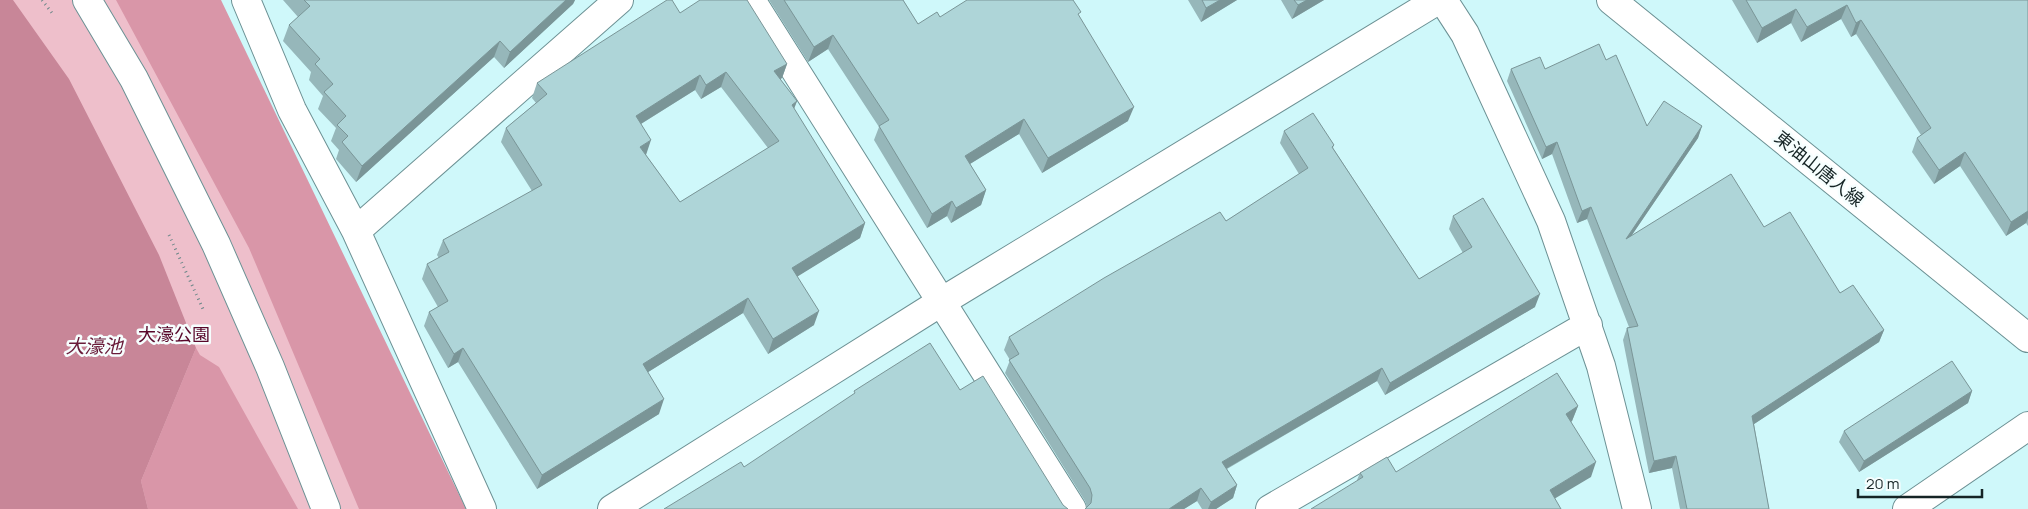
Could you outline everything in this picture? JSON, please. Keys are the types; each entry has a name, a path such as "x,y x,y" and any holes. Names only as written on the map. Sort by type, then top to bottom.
{"street":[{"path":"87,0 134,79 216,244 270,367 326,509"},
{"path":"246,0 292,110 356,231 482,509"},
{"path":"356,231 619,0"},
{"path":"751,0 1072,509"},
{"path":"612,509 941,302 1438,0"},
{"path":"1443,0 1465,34 1550,221 1601,366 1637,509"},
{"name":"東油山唐人線","path":"1611,0 2028,338"},
{"path":"1270,509 1588,325"},
{"path":"1906,509 2028,426"}],"path":[{"path":"42,0 53,14"},
{"path":"167,231 204,312"}],"green space":[{"name":"大濠公園","path":"0,0 208,0 441,509 0,509"}],"shaded area":[{"path":"116,0 221,0 466,509 359,509 249,248"},
{"path":"196,348 200,355 219,367 298,509 148,509 141,481"}],"water":[{"name":"大濠池","path":"0,0 13,0 69,79 159,255 196,348 141,481 148,509 0,509"}],"building":[{"path":"304,0 566,0 510,52 500,41 362,166 342,142 348,136 337,125 346,116 324,92 333,84 315,64 320,59 289,25 310,6"},
{"path":"667,0 672,0 680,13 700,0 747,0 787,64 774,71 797,101 792,105 865,223 792,268 819,311 773,339 748,298 643,364 664,399 542,475 463,348 454,354 429,312 448,301 427,264 449,252 443,240 542,185 506,128 547,94 537,83","holes":["726,72 779,141 680,202 640,147 651,140 636,116 700,75 706,85"]},
{"path":"784,0 903,0 918,24 937,12 940,17 967,0 1073,0 1081,12 1078,14 1134,107 1048,158 1024,119 965,156 986,190 956,208 952,201 932,214 879,126 889,120 833,35 814,47"},
{"path":"1202,0 1220,0 1206,8"},
{"path":"1294,0 1307,0 1298,5"},
{"path":"1746,0 2028,0 2028,211 2011,222 1965,152 1939,170 1917,138 1931,128 1861,20 1856,23 1847,5 1807,27 1796,9 1762,28"},
{"path":"1599,44 1606,60 1616,55 1647,126 1664,101 1702,126 1626,239 1731,174 1764,227 1790,212 1840,293 1853,285 1884,330 1752,416 1769,509 1687,509 1676,456 1654,461 1627,328 1638,326 1591,207 1582,211 1557,142 1546,147 1511,69 1540,57 1545,69"},
{"path":"1313,113 1334,145 1332,147 1419,279 1472,247 1453,216 1483,198 1540,294 1390,383 1382,368 1222,462 1237,485 1211,502 1201,488 1169,509 1085,509 1091,503 1092,495 1090,488 1009,360 1019,354 1009,337 1104,278 1220,212 1226,221 1308,168 1284,131"},
{"path":"930,343 960,390 983,376 1063,505 1068,509 664,509 741,462 744,467 855,393 854,391"},
{"path":"1952,361 1972,391 1864,461 1844,431"},
{"path":"1557,373 1578,406 1566,414 1596,462 1550,490 1561,509 1311,509 1363,477 1360,473 1387,457 1396,472"}]}
